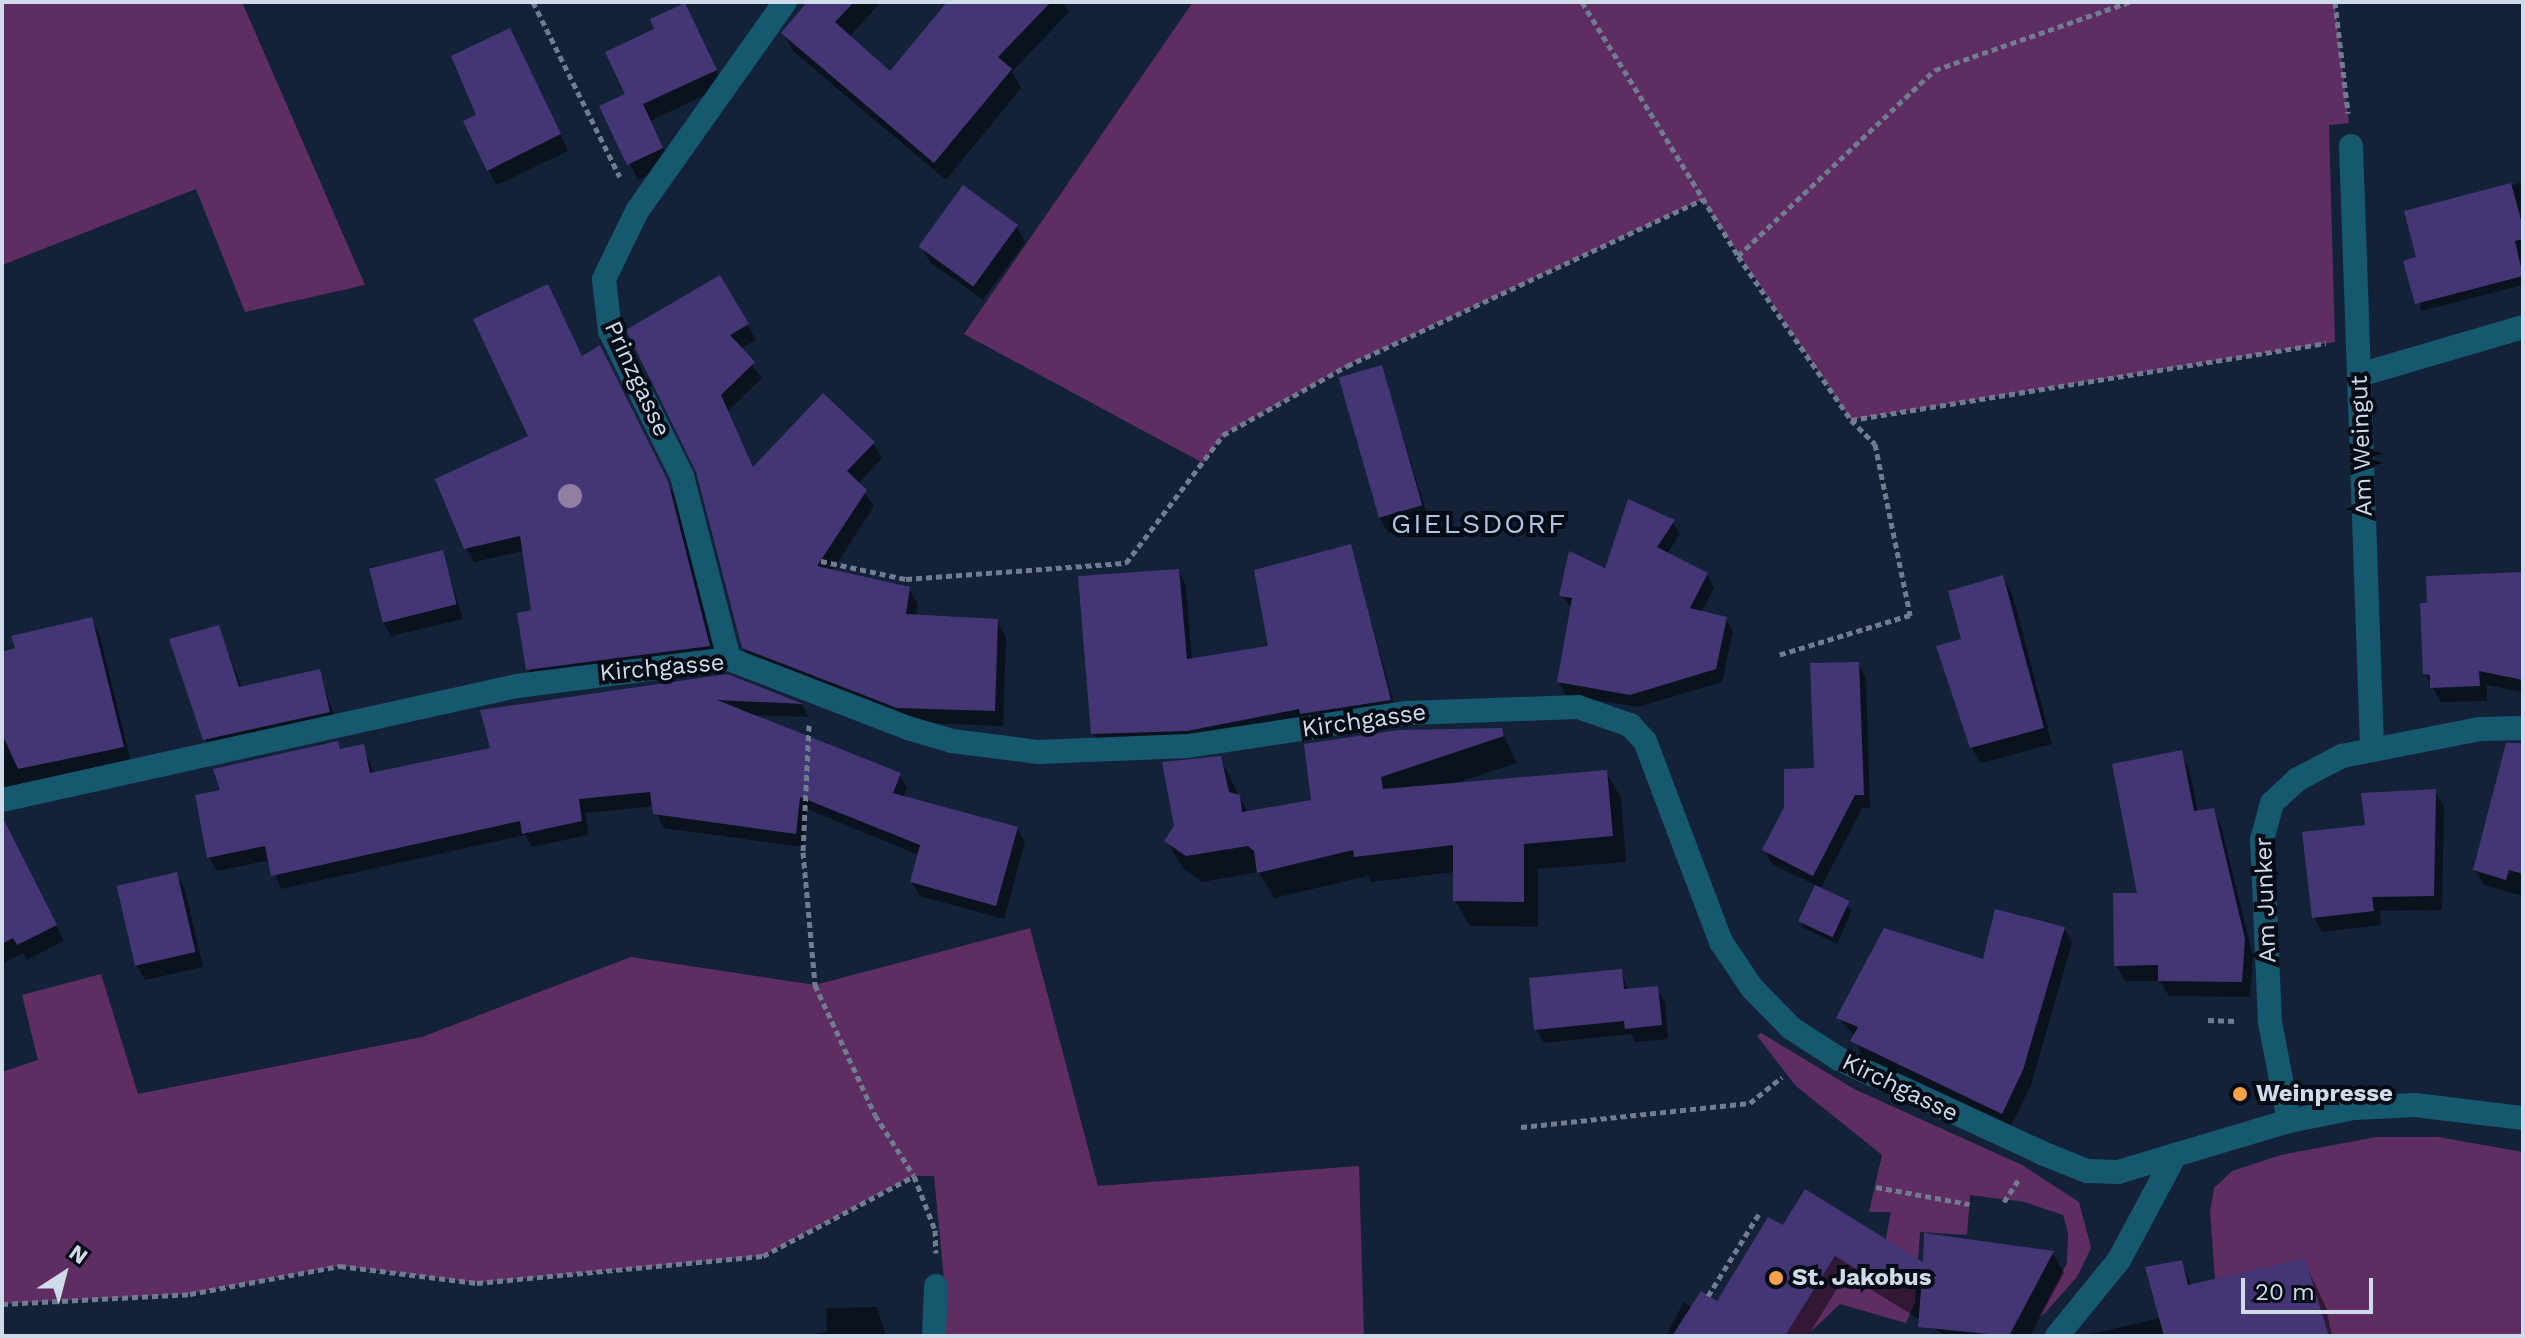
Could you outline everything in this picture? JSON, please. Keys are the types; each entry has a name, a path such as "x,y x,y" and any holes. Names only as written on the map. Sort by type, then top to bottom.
{"street":[{"name":"Prinzgasse","path":"729,659 682,476 610,331 603,304 604,279 614,249 637,211 785,2"},
{"name":"Am Weingut","path":"2351,146 2372,747"},
{"path":"2359,375 2523,327"},
{"name":"Kirchgasse","path":"2,800 517,686 729,659 952,741 1069,753 1188,746 1407,713 1553,705 1604,712 1630,725 1645,741 1721,942 1752,988 1791,1028 1839,1059 2072,1166 2118,1172 2289,1121 2354,1108 2415,1105 2523,1118"},
{"name":"Am Junker","path":"2289,1121 2270,1022 2265,816 2279,796 2311,770 2372,747 2523,728"},
{"path":"2057,1336 2119,1260 2174,1157"},
{"path":"934,1336 936,1286"}],"path":[{"path":"533,2 637,211"},
{"path":"1582,2 1738,256 1851,420 1875,444 1910,615 1778,655"},
{"path":"1738,256 1935,70 2129,2"},
{"path":"2335,2 2351,146"},
{"path":"821,561 906,579 1126,563 1223,435 1347,366 1702,200"},
{"path":"1851,420 2359,338"},
{"path":"813,690 804,772 803,852 815,985 875,1115 914,1176 935,1230 936,1286"},
{"path":"1521,1127 1750,1103 1782,1077"},
{"path":"2,1304 190,1294 340,1266 477,1283 763,1256 914,1176"},
{"path":"1876,1187 1969,1204"},
{"path":"1708,1296 1760,1212"}],"shaded area":[{"path":"2,2 242,2 365,285 245,312 196,189 2,265"},
{"path":"1193,2 2335,2 2349,123 2329,125 2335,342 1851,420 1702,200 1347,366 1223,435 1203,463 964,334"},
{"path":"1030,928 1098,1186 1359,1166 1364,1336 944,1336 946,1301 934,1176 913,1176 763,1256 477,1283 340,1266 190,1294 2,1304 2,1072 38,1060 22,995 101,974 138,1094 422,1037 631,957 815,985"},
{"path":"1761,1033 1854,1089 2022,1165 2079,1202 2091,1248 2077,1277 2039,1317 2067,1263 2068,1233 2063,1215 2025,1202 1970,1195 1967,1235 1920,1232 1915,1302 1906,1323 1840,1304 1806,1336 1785,1336 1835,1256 1877,1282 1891,1212 1869,1212 1882,1155 1796,1086 1757,1036"},
{"path":"2376,1137 2438,1137 2523,1152 2523,1336 2329,1336 2305,1259 2215,1279 2210,1212 2214,1188 2232,1171 2281,1155"}],"building":[{"path":"807,2 854,2 835,22 890,71 947,2 1051,2 998,57 1012,69 934,163 781,33"},
{"path":"685,3 717,70 643,104 663,148 627,165 599,106 625,94 605,52 654,29 650,19"},
{"path":"510,28 561,134 487,171 463,121 476,115 451,56"},
{"path":"2511,183 2523,227 2523,239 2515,241 2523,276 2415,304 2403,261 2416,257 2404,211"},
{"path":"963,185 1018,225 973,286 918,246"},
{"path":"720,275 749,324 730,335 755,362 721,395 753,467 823,393 875,442 847,471 867,490 817,566 910,587 906,614 998,619 995,711 897,708 742,648 696,472 626,330"},
{"path":"548,284 582,356 600,345 668,481 710,646 526,670 517,613 531,610 520,536 464,549 435,479 528,436 473,319"},
{"path":"1382,365 1422,505 1379,518 1339,377"},
{"path":"1628,499 1675,520 1657,547 1708,573 1690,608 1727,617 1716,669 1630,695 1557,682 1572,598 1559,596 1569,551 1605,568"},
{"path":"1351,544 1391,700 1300,714 1299,709 1187,731 1091,734 1078,576 1179,569 1187,659 1268,646 1254,570"},
{"path":"443,550 457,604 383,623 369,568"},
{"path":"2523,572 2523,680 2479,671 2480,686 2430,688 2430,675 2423,674 2420,603 2427,603 2426,576"},
{"path":"2003,575 2044,728 1970,748 1936,646 1961,639 1948,591"},
{"path":"92,617 124,747 18,769 2,734 2,652 15,648 11,636"},
{"path":"219,625 239,687 320,669 330,712 203,740 169,639"},
{"path":"1859,662 1864,795 1855,795 1813,876 1762,850 1784,807 1784,769 1814,768 1810,663"},
{"path":"727,674 803,704 717,700 901,773 893,793 1018,827 996,906 910,882 920,845 800,797 796,834 653,814 650,792 579,799 582,821 522,834 520,821 271,876 265,846 207,858 195,795 220,790 213,769 338,741 340,749 364,744 370,773 490,748 480,710"},
{"path":"1502,728 1504,736 1381,777 1383,789 1607,770 1613,836 1524,844 1524,902 1453,901 1453,845 1354,857 1353,850 1257,873 1254,851 1248,846 1186,856 1164,841 1174,826 1162,762 1221,756 1229,792 1240,795 1242,812 1311,800 1304,744 1398,730"},
{"path":"2506,743 2523,743 2523,874 2509,870 2506,880 2473,870"},
{"path":"2182,750 2194,811 2214,808 2245,939 2242,982 2158,981 2158,965 2114,966 2113,893 2137,893 2112,764"},
{"path":"2436,789 2434,896 2372,897 2374,911 2312,918 2302,832 2365,825 2361,793"},
{"path":"2,816 57,925 17,945 13,938 2,944"},
{"path":"177,872 195,952 135,966 117,886"},
{"path":"1815,885 1849,901 1833,937 1798,921"},
{"path":"1995,909 2065,927 2023,1070 2002,1114 1850,1041 1858,1027 1836,1018 1884,928 1983,959"},
{"path":"1622,969 1624,989 1658,986 1662,1025 1625,1029 1624,1021 1534,1030 1529,978"},
{"path":"1805,1189 1923,1262 1924,1233 2054,1251 2009,1336 1918,1327 1922,1277 1877,1282 1835,1256 1785,1336 1672,1336 1701,1291 1717,1301 1768,1217 1783,1225"},
{"path":"2305,1258 2329,1336 2164,1336 2145,1267 2182,1260 2188,1285"}],"place":[{"name":"Weinpresse","path":"2240,1094"},
{"name":"St. Jakobus","path":"1776,1278"}],"district":[{"name":"GIELSDORF","path":"1479,524"}]}
